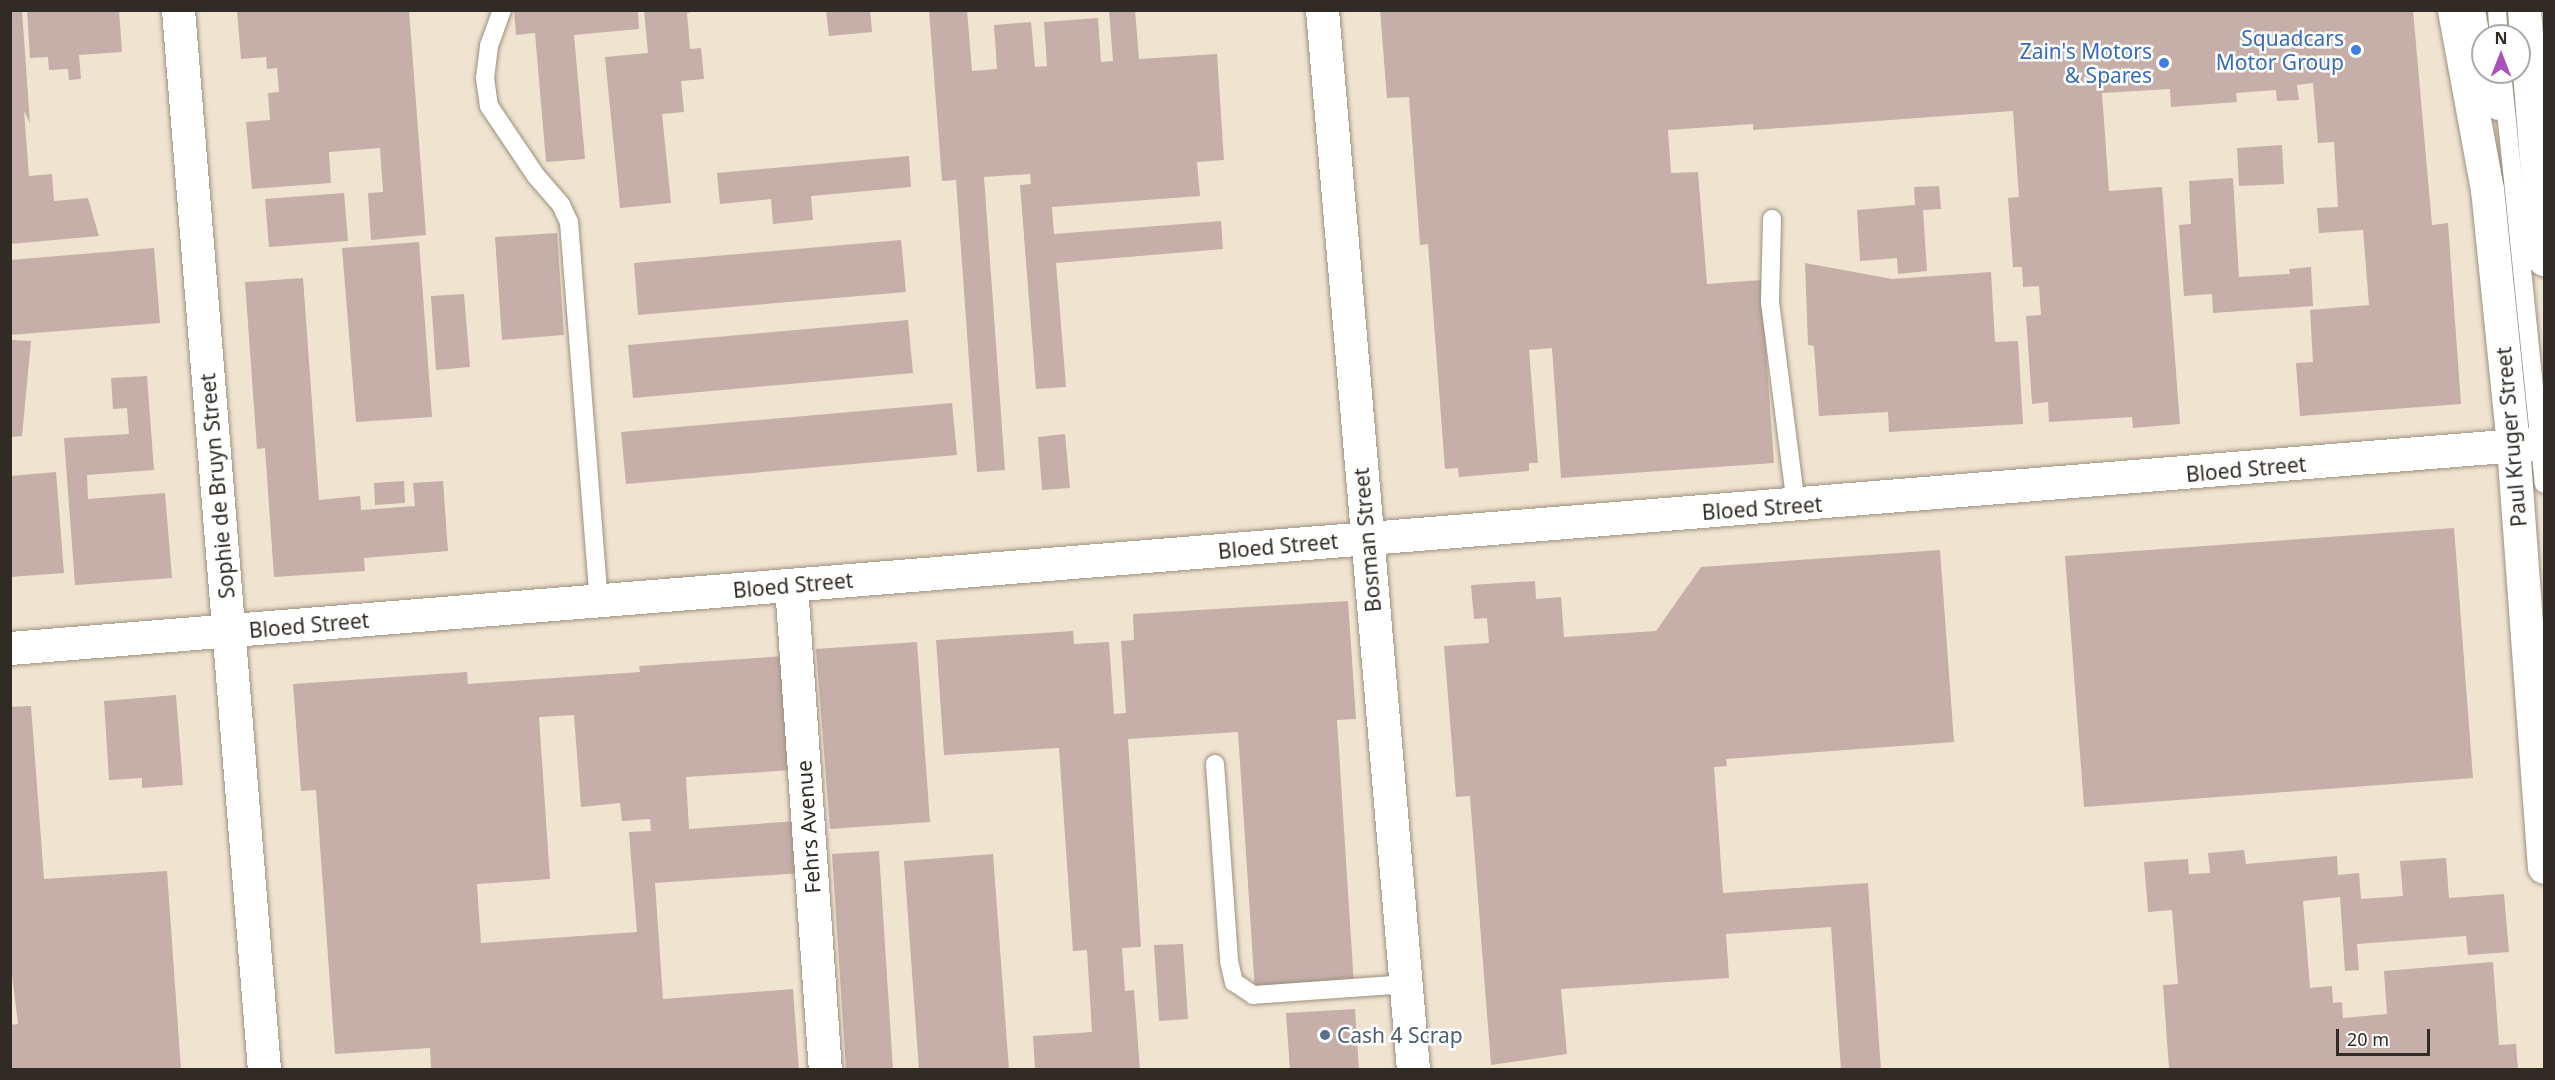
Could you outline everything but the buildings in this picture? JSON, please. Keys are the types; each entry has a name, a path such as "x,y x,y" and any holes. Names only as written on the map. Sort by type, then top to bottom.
{"main road":[{"name":"Sophie de Bruyn Street","path":"178,10 264,1070"},
{"name":"Bosman Street","path":"1322,10 1413,1070"},
{"name":"Paul Kruger Street","path":"2454,10 2533,444 2544,867"},
{"path":"2524,10 2544,259"},
{"name":"Bloed Street","path":"10,648 1796,506 2533,444"},
{"name":"Fehrs Avenue","path":"791,585 825,1070"}],"lane":[{"path":"502,10 489,46 485,78 489,106 536,176 561,205 569,222 599,600"},
{"name":"Paul Kruger Street","path":"2490,84 2510,162"},
{"name":"Paul Kruger Street","path":"2503,84 2533,444 2544,484"},
{"path":"1772,219 1770,302 1796,506"},
{"path":"1215,764 1228,961 1234,981 1244,992 1253,994 1406,984"}],"place":[{"name":"Squadcars Motor Group","path":"2356,50"},
{"name":"Zain's Motors & Spares","path":"2164,63"},
{"name":"Cash 4 Scrap","path":"1325,1035"}]}
